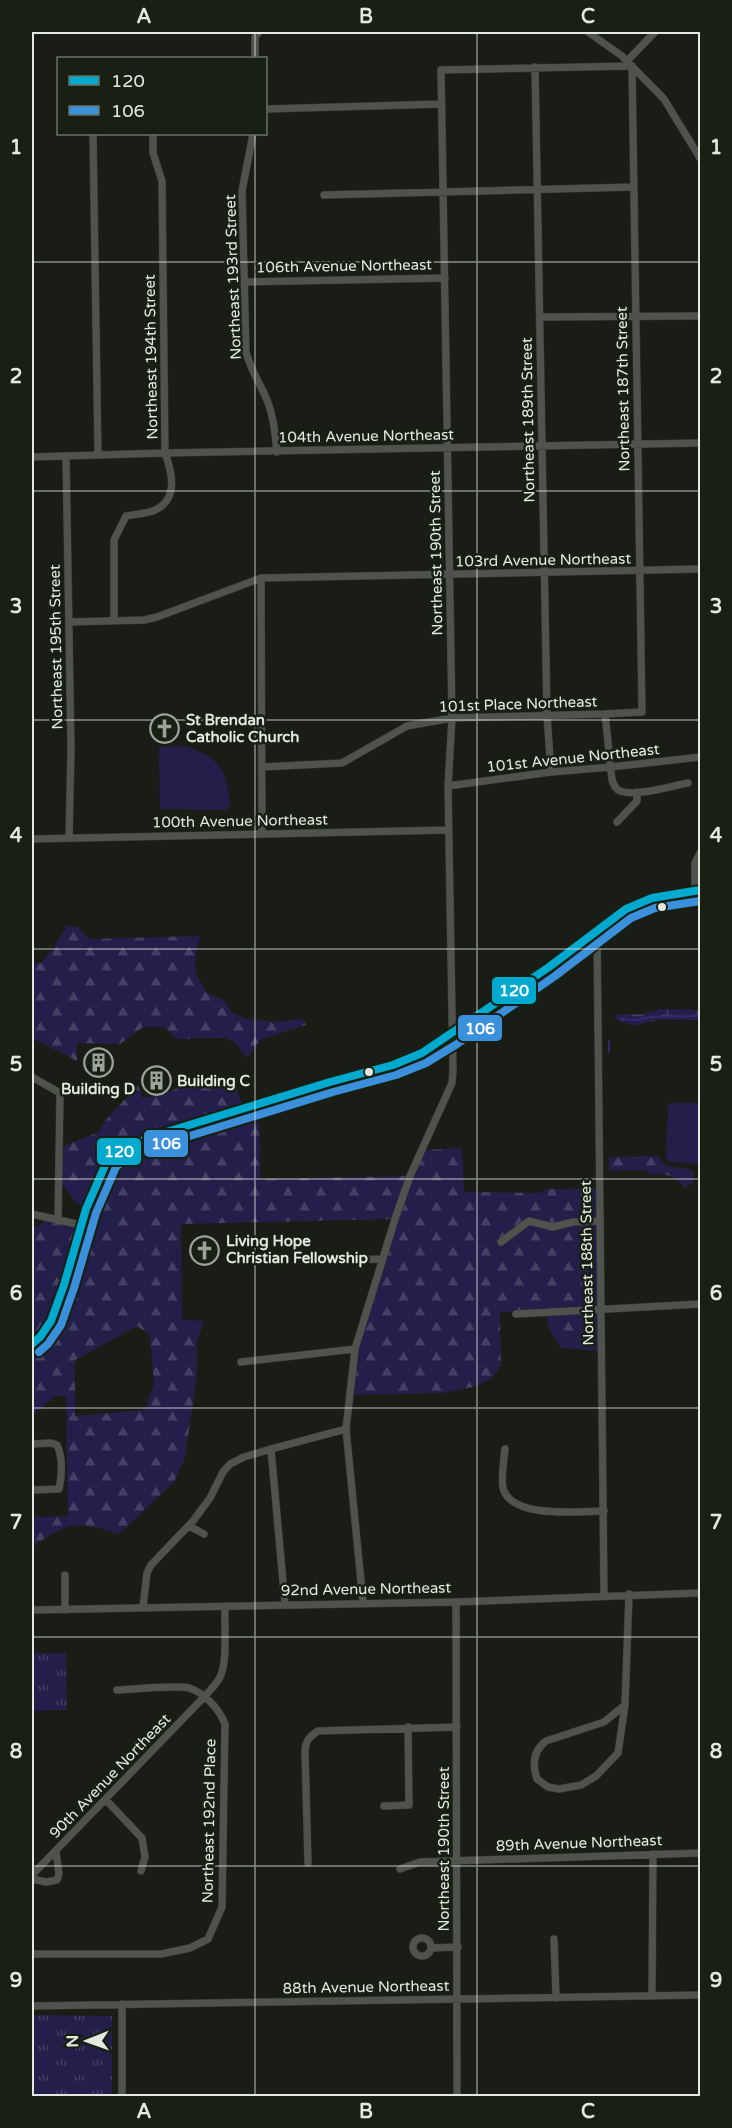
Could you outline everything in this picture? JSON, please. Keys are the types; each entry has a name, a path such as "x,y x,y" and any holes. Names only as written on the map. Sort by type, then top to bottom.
{"main road":[{"path":"32,1344 51,1321 81,1226 107,1161 116,1153 150,1137 314,1086 393,1065 422,1053 451,1035 626,909 642,901 699,890"}],"street":[{"path":"255,57 255,38 259,32"},
{"path":"588,32 648,80 664,99 700,158"},
{"path":"536,67 629,63 655,32"},
{"name":"Northeast 187th Street","path":"629,63 642,712"},
{"name":"Northeast 190th Street","path":"383,1259 410,1176 452,1083 448,786 452,718 441,70 536,67"},
{"name":"Northeast 189th Street","path":"536,67 547,716 551,772"},
{"path":"267,109 442,104"},
{"path":"93,135 98,455"},
{"name":"Northeast 194th Street","path":"114,621 114,540 126,516 155,510 166,502 171,492 172,480 165,453 162,181 153,153 153,135"},
{"name":"Northeast 193rd Street","path":"253,135 242,191 246,352 250,369 272,412 276,452"},
{"path":"324,195 633,187"},
{"name":"106th Avenue Northeast","path":"244,282 445,278"},
{"path":"540,318 700,316"},
{"name":"104th Avenue Northeast","path":"32,457 700,443"},
{"name":"Northeast 195th Street","path":"66,456 71,749 69,838"},
{"name":"103rd Avenue Northeast","path":"69,622 144,620 261,578 700,570"},
{"path":"261,578 262,834"},
{"name":"101st Place Northeast","path":"262,767 342,763 407,726 452,718 642,712"},
{"path":"605,714 614,786 619,791 637,792 688,783"},
{"name":"101st Avenue Northeast","path":"448,786 551,772 700,757"},
{"path":"617,822 637,801 637,792"},
{"name":"100th Avenue Northeast","path":"32,839 449,830"},
{"path":"699,890 695,863 700,853"},
{"name":"Northeast 188th Street","path":"597,930 604,1596"},
{"path":"32,1077 60,1093 58,1221"},
{"path":"32,1214 81,1226"},
{"path":"501,1242 529,1221 553,1227 573,1222 600,1221"},
{"path":"337,1260 383,1259 355,1349 346,1430 363,1602"},
{"path":"516,1314 700,1304"},
{"path":"240,1362 355,1349"},
{"path":"144,1607 147,1573 151,1565 189,1526 210,1498 223,1472 230,1464 271,1449 346,1430"},
{"path":"32,1444 57,1445 61,1468 59,1489 32,1490"},
{"path":"271,1449 285,1604"},
{"path":"505,1449 503,1489 518,1503 540,1512 604,1511"},
{"path":"189,1526 204,1534"},
{"path":"64,1575 65,1610"},
{"name":"92nd Avenue Northeast","path":"32,1610 456,1602 700,1593"},
{"path":"625,1705 604,1722 546,1741 540,1746 534,1761 537,1779 548,1787 559,1789 581,1785 596,1776 618,1753 625,1705 629,1594"},
{"name":"Northeast 190th Street","path":"456,1602 457,2097"},
{"path":"117,1690 188,1688 205,1696 219,1679 223,1669 225,1606"},
{"name":"90th Avenue Northeast","path":"32,1875 205,1696"},
{"name":"Northeast 192nd Place","path":"32,1954 161,1954 190,1948 208,1939 222,1907 224,1891 225,1724 205,1696"},
{"path":"384,1806 409,1805 408,1727"},
{"path":"308,1863 305,1745 310,1736 318,1731 457,1727"},
{"path":"106,1800 142,1838 145,1857 141,1871"},
{"path":"32,1875 46,1882 57,1880 59,1874 56,1851"},
{"name":"89th Avenue Northeast","path":"400,1869 420,1862 700,1853"},
{"path":"652,1996 653,1854"},
{"path":"554,1939 556,1998"},
{"path":"431,1948 458,1947"},
{"name":"88th Avenue Northeast","path":"32,2006 700,1995"},
{"path":"122,2004 122,2097"}],"green space":[{"path":"186,746 207,755 219,766 228,791 230,804 226,810 160,809 159,747"},
{"path":"66,926 78,927 89,939 200,936 195,972 207,993 224,1000 231,1012 247,1019 273,1022 302,1019 306,1025 260,1040 247,1058 234,1042 225,1038 177,1039 164,1027 143,1027 120,1044 77,1043 77,1061 32,1038 32,963 41,963"},
{"path":"660,1009 700,1010 700,1020 657,1020 634,1026 615,1019 616,1014 642,1014"},
{"path":"234,1083 244,1108 259,1104 260,1179 410,1176 422,1150 462,1148 464,1192 540,1193 549,1189 600,1188 602,1351 561,1348 548,1326 546,1311 500,1312 501,1365 491,1379 473,1387 442,1393 350,1395 355,1349 394,1219 181,1224 182,1320 204,1321 197,1340 197,1374 185,1458 174,1482 119,1534 82,1525 73,1526 55,1532 32,1547 32,1517 68,1516 66,1396 55,1396 32,1416 32,1226 39,1226 46,1219 81,1225 86,1209 76,1202 60,1182 60,1153 66,1145 99,1132 105,1121 138,1085 142,1098 166,1094 177,1088","holes":["137,1326 150,1335 154,1384 145,1410 75,1416 75,1360"]},
{"path":"671,1103 700,1103 700,1164 670,1162 666,1158 668,1106"},
{"path":"659,1156 661,1161 669,1166 694,1172 693,1183 684,1188 673,1177 664,1174 648,1174 646,1170 609,1171 609,1157"},
{"path":"32,1653 66,1653 67,1710 32,1711"},
{"path":"58,1691 59,1701 40,1701 40,1692"},
{"path":"32,2015 112,2016 112,2096 32,2096"}],"waterway":[{"path":"620,1019 700,1016"},
{"path":"609,1041 609,1052"}],"transit line":[{"name":"120","path":"32,1344 51,1321 86,1209 107,1161 116,1153 150,1137 393,1065 422,1053 549,967 626,909 652,898 700,890"},
{"name":"106","path":"39,1352 48,1344 61,1325 96,1213 116,1167 122,1162 154,1147 396,1075 426,1063 555,976 631,918 655,908 700,901"}],"place":[{"name":"St Brendan Catholic Church","path":"165,729"},
{"name":"Building D","path":"98,1062"},
{"name":"Building C","path":"156,1081"},
{"name":"Living Hope Christian Fellowship","path":"205,1250"}]}
